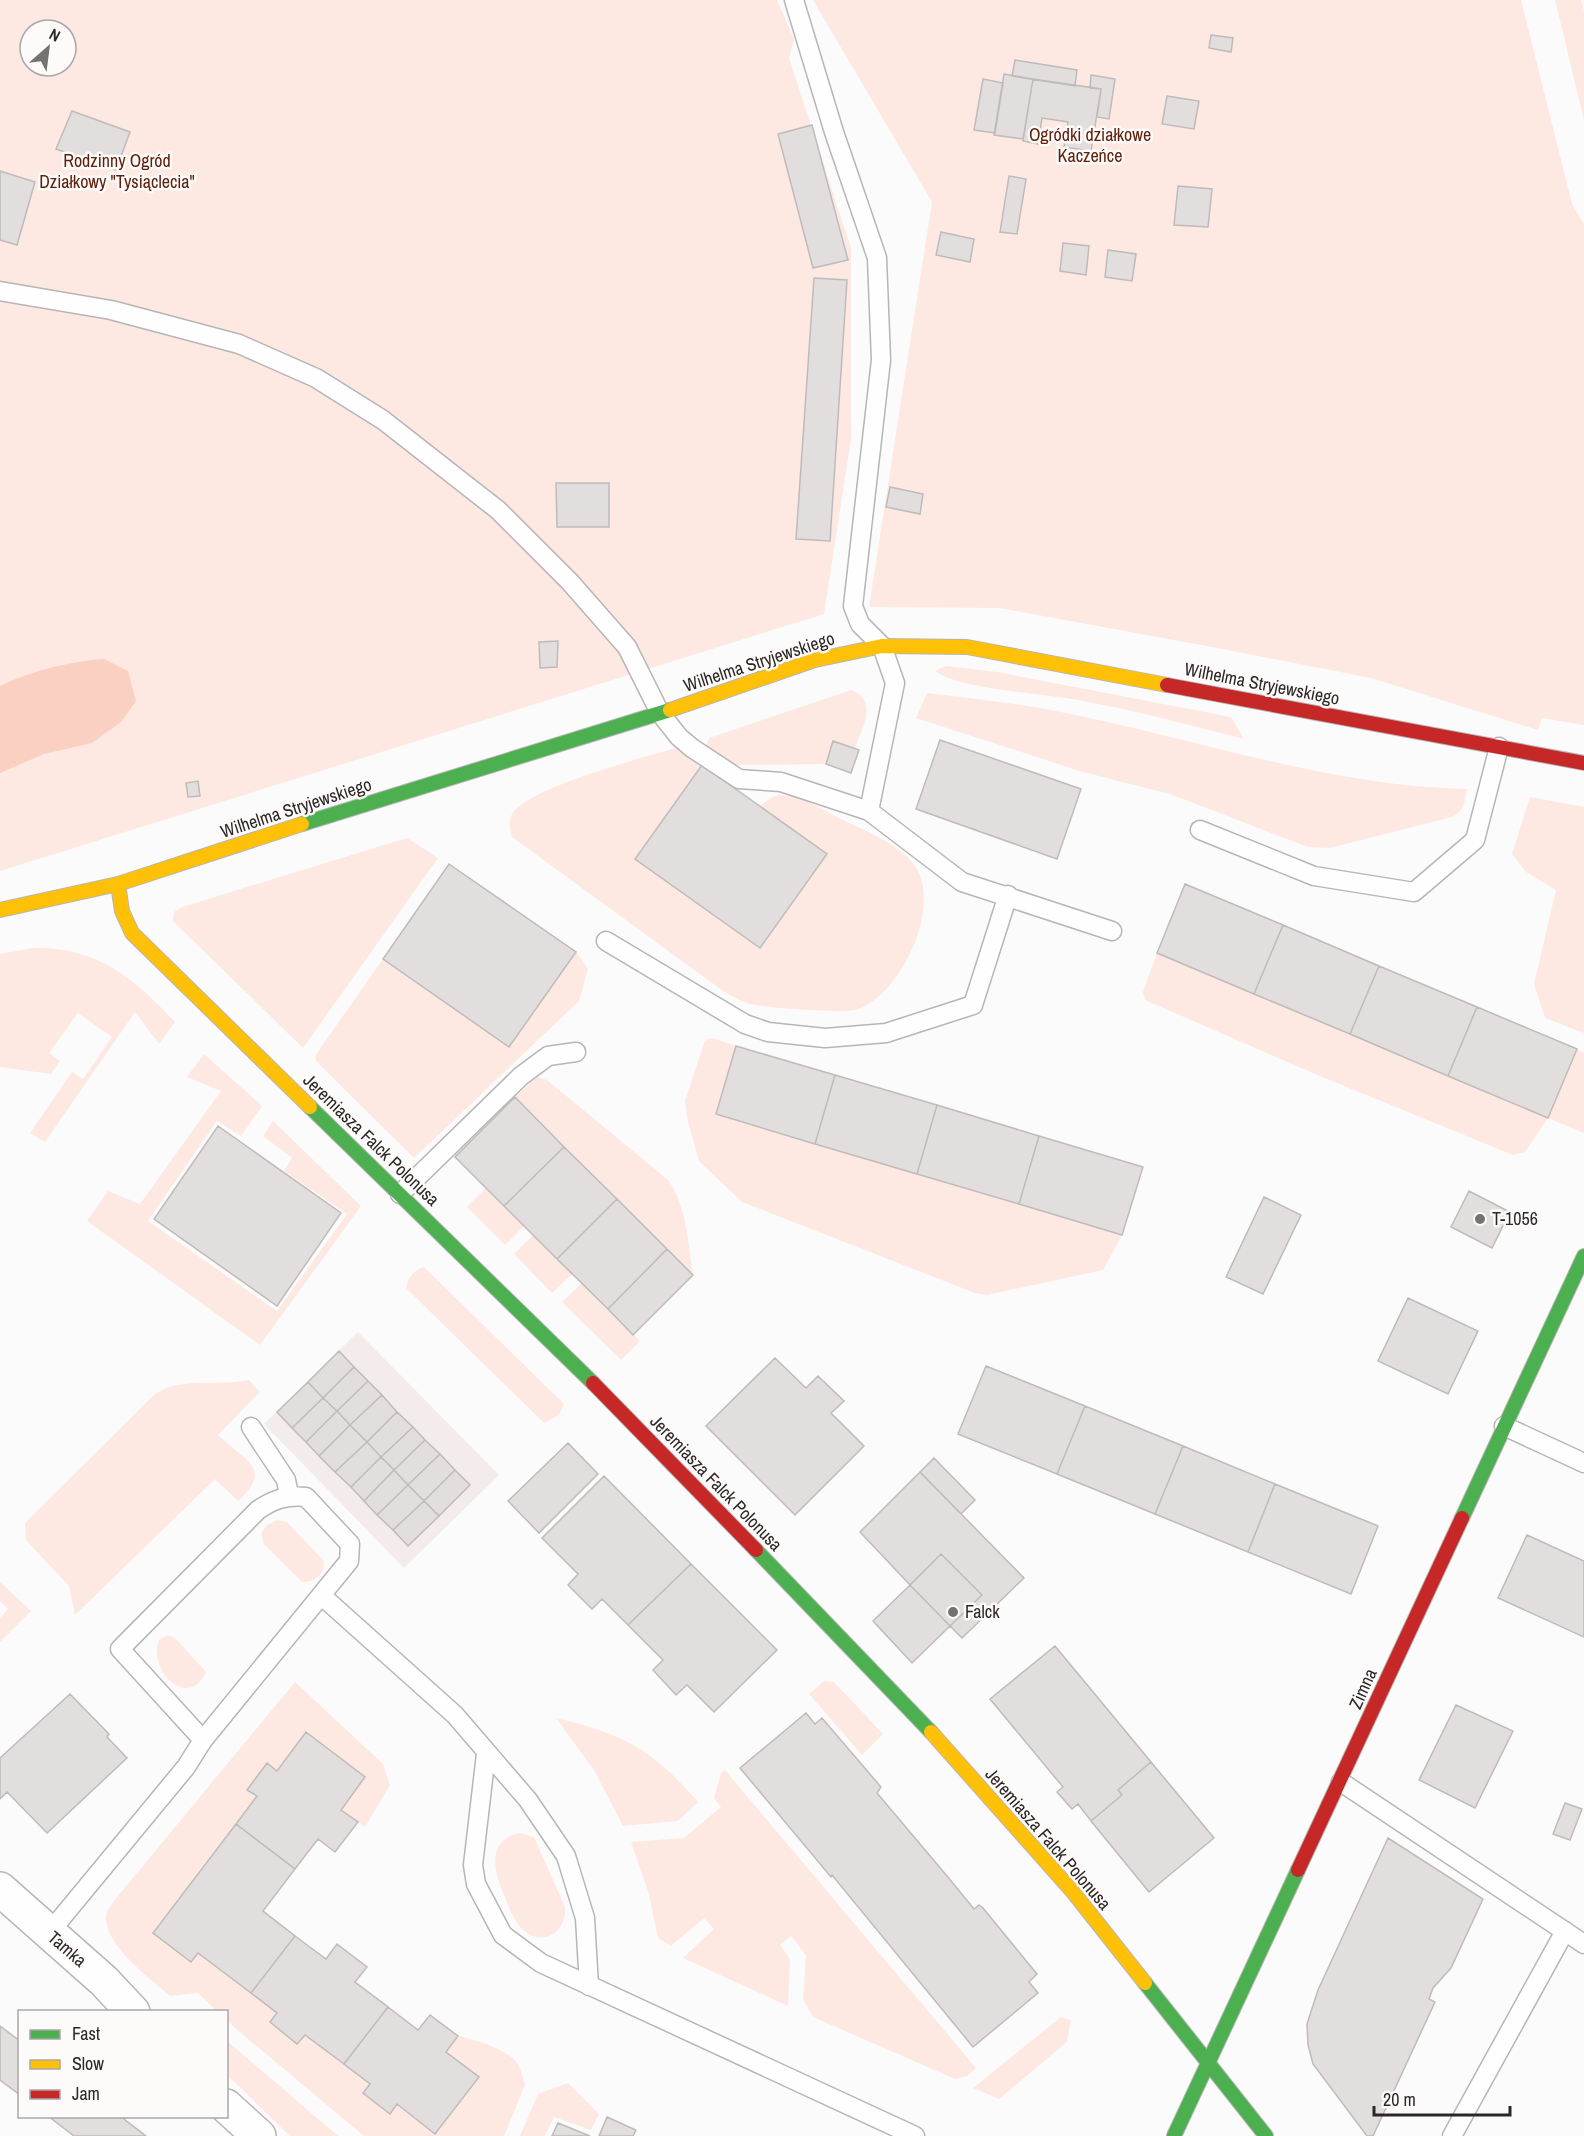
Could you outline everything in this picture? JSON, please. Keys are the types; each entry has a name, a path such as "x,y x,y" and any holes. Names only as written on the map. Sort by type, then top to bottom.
{"street":[{"name":"Wilhelma Stryjewskiego","path":"0,910 118,884 427,784 660,713 815,660 882,646 967,646 1584,763"},
{"name":"Jeremiasza Falck Polonusa","path":"118,884 122,911 132,933 613,1402 934,1735 1073,1893 1266,2136"},
{"name":"Zimna","path":"1174,2136 1341,1782 1584,1256"},
{"name":"Tamka","path":"0,1888 104,1981 131,2010"},
{"path":"228,2108 259,2136"}],"lane":[{"path":"794,0 834,132 877,258 881,360 853,606 860,624 882,646 895,683 869,811"},
{"path":"0,291 111,310 239,344 316,378 383,420 498,510 570,582 627,647 660,713 678,737 692,748 739,779 781,782 869,811 962,882 1112,931"},
{"path":"1200,830 1314,876 1414,892 1475,840 1499,747"},
{"path":"606,941 745,1024 760,1030 825,1038 886,1033 973,1005 1008,896"},
{"path":"400,1194 521,1076 548,1056 576,1052"},
{"path":"1504,1426 1584,1462"},
{"path":"251,1427 286,1480 289,1496"},
{"path":"49,1933 186,1767 203,1740 349,1561 350,1544 306,1497 289,1496 271,1501 258,1510 120,1649 203,1740"},
{"path":"322,1596 455,1715 486,1754 528,1800 566,1856 585,1918 589,1986"},
{"path":"486,1754 473,1865 476,1884 503,1935 541,1963 915,2136"},
{"path":"1341,1782 1584,1944"},
{"path":"1452,2136 1565,1931"}],"shaded area":[{"path":"104,659 128,671 136,701 121,722 92,743 44,754 0,773 0,686 25,675 51,668"},
{"path":"358,1332 499,1475 404,1568 264,1424"}],"green space":[{"name":"Rodzinny Ogród Działkowy \"Tysiąclecia\"","path":"0,0 777,0 794,39 789,58 851,248 851,439 824,614 0,871"},
{"name":"Ogródki działkowe Kaczeńce","path":"813,0 1521,0 1572,204 1584,224 1584,725 1542,718 1538,730 1371,678 999,608 869,607 932,202"},
{"path":"1555,0 1581,0 1584,11 1584,120"},
{"path":"946,666 997,672 1231,717 1244,739 1099,704 963,683 935,671"},
{"path":"851,690 864,701 866,716 864,724 855,748 834,742 826,764 727,765 705,749 709,738"},
{"path":"927,693 1045,709 1255,758 1360,779 1413,786 1467,789 1462,809 1452,817 1330,848 1308,847 1170,794 1083,772 916,718"},
{"path":"675,748 702,765 636,859 761,948 827,854 760,806 773,797 789,796 814,805 889,843 908,857 915,866 922,883 924,904 920,926 901,970 872,1002 855,1010 834,1011 767,1007 743,1002 726,993 512,837 510,823 512,814 522,804 539,794 613,766"},
{"path":"1530,797 1584,807 1584,1033 1545,1018 1534,984 1556,890 1526,872 1512,854"},
{"path":"407,838 438,858 303,1048 173,921 174,912 182,907"},
{"path":"33,948 56,949 95,959 144,991 175,1022 159,1044 135,1012 45,1142 30,1133 72,1072 83,1079 112,1037 78,1013 49,1053 60,1061 51,1074 0,1067 0,954"},
{"path":"576,952 588,969 579,1001 414,1158 316,1061 315,1057 319,1050 383,959 509,1047"},
{"path":"1157,953 1548,1118 1525,1152 1513,1155 1315,1074 1145,1000 1143,992"},
{"path":"713,1038 736,1046 716,1114 1122,1235 1103,1270 987,1295 975,1293 742,1202 699,1161 688,1122 685,1101 704,1043"},
{"path":"1577,1049 1584,1053 1584,1133 1548,1118"},
{"path":"204,1054 262,1106 241,1136 217,1121 148,1221 277,1311 347,1214 284,1171 292,1158 263,1136 273,1121 361,1206 260,1345 87,1221 108,1191 140,1204 221,1091 187,1077"},
{"path":"537,1077 547,1080 668,1180 683,1213 693,1275 515,1097"},
{"path":"486,1188 524,1226 505,1245 467,1207"},
{"path":"533,1235 572,1274 552,1293 514,1254"},
{"path":"424,1267 564,1404 559,1415 544,1423 406,1288 412,1274"},
{"path":"582,1283 640,1341 621,1360 562,1302"},
{"path":"249,1380 260,1392 218,1435 252,1465 255,1472 249,1490 238,1501 215,1479 75,1615 69,1586 26,1540 25,1523 155,1394 177,1385"},
{"path":"277,1520 287,1522 324,1561 323,1570 318,1577 302,1582 264,1544 261,1534 267,1525"},
{"path":"0,1582 31,1611 0,1642 0,1618 8,1609 0,1601"},
{"path":"167,1635 175,1638 206,1672 198,1683 189,1688 180,1687 171,1682 159,1662 157,1651 159,1640"},
{"path":"824,1681 834,1682 883,1734 862,1755 809,1694"},
{"path":"295,1682 383,1764 390,1785 365,1827 341,1810 365,1777 306,1732 277,1771 267,1764 248,1790 257,1796 153,1933 191,1962 198,1953 277,2013 270,2022 297,2043 305,2035 370,2084 363,2093 390,2113 397,2104 435,2134 479,2077 446,2052 458,2036 500,2050 519,2066 525,2085 504,2136 364,2136 234,2027 228,2021 228,2010 216,2010 198,1993 170,1996 139,1970 110,1935 106,1923 107,1912"},
{"path":"556,1718 600,1730 635,1746 666,1769 698,1802 678,1821 623,1826 594,1770"},
{"path":"725,1770 976,2068 967,2076 955,2079 813,2017 803,1999 806,1955 791,1936 780,1945 790,1959 788,2006 683,1958 714,1929 704,1918 671,1946 658,1938 649,1894 631,1842 684,1838 721,1807 714,1798 721,1773"},
{"path":"520,1833 534,1837 565,1907 565,1916 558,1930 546,1937 531,1935 523,1930 514,1919 498,1878 495,1859 497,1850 501,1843 509,1837"},
{"path":"1061,2017 1071,2020 1067,2042 999,2099 973,2088"},
{"path":"228,2042 338,2136 290,2136 228,2076"},
{"path":"568,2083 599,2114 591,2130 554,2117 545,2136 520,2136 538,2094"}],"building":[{"path":"1211,35 1233,38 1231,52 1209,48"},
{"path":"1015,60 1077,70 1075,86 1012,76"},
{"path":"1004,74 1033,79 1023,139 994,135"},
{"path":"1091,75 1115,79 1109,119 1097,117 1101,89 1090,88"},
{"path":"983,79 1003,83 995,133 974,130"},
{"path":"1033,79 1101,89 1091,151 1064,147 1068,122 1042,118 1038,144 1023,141"},
{"path":"1167,96 1199,101 1194,129 1162,124"},
{"path":"72,111 130,132 116,170 56,149"},
{"path":"812,125 848,260 813,268 778,134"},
{"path":"0,171 35,182 17,245 0,240"},
{"path":"1009,176 1026,179 1017,234 1000,232"},
{"path":"1178,186 1212,189 1208,227 1174,225"},
{"path":"941,232 974,239 970,262 936,255"},
{"path":"1063,243 1089,246 1086,275 1060,271"},
{"path":"1108,250 1136,254 1132,281 1105,277"},
{"path":"814,278 847,280 830,541 796,539"},
{"path":"556,483 609,483 609,527 557,527"},
{"path":"890,487 923,494 920,514 886,507"},
{"path":"558,641 557,667 540,668 539,642"},
{"path":"940,740 1081,789 1057,859 916,809"},
{"path":"833,741 859,750 851,773 826,764"},
{"path":"702,765 827,854 760,948 635,859"},
{"path":"198,781 200,796 188,797 186,783"},
{"path":"449,864 576,952 509,1047 383,959"},
{"path":"1185,884 1283,925 1254,994 1157,953"},
{"path":"1283,925 1379,966 1350,1034 1254,994"},
{"path":"1379,966 1477,1007 1448,1076 1350,1034"},
{"path":"1477,1007 1577,1049 1548,1118 1448,1076"},
{"path":"736,1046 835,1075 815,1144 716,1114"},
{"path":"835,1075 937,1105 917,1174 815,1144"},
{"path":"515,1097 564,1147 504,1206 455,1157"},
{"path":"937,1105 1039,1136 1019,1204 917,1174"},
{"path":"218,1126 341,1213 277,1306 154,1219"},
{"path":"1039,1136 1143,1167 1122,1235 1019,1204"},
{"path":"564,1147 617,1199 557,1259 504,1206"},
{"name":"T-1056","path":"1469,1191 1510,1212 1492,1248 1451,1227"},
{"path":"1264,1197 1301,1215 1263,1294 1226,1277"},
{"path":"617,1199 667,1249 608,1309 557,1259"},
{"path":"667,1249 693,1275 633,1335 608,1309"},
{"path":"1408,1298 1478,1331 1448,1394 1378,1361"},
{"path":"339,1351 354,1367 323,1398 308,1382"},
{"path":"775,1358 806,1388 818,1376 844,1401 831,1413 864,1446 795,1515 706,1426"},
{"path":"986,1366 1085,1406 1057,1474 958,1434"},
{"path":"354,1367 368,1381 337,1411 323,1398"},
{"path":"368,1381 382,1395 350,1425 337,1411"},
{"path":"308,1382 323,1398 292,1428 277,1412"},
{"path":"382,1395 397,1412 367,1442 350,1425"},
{"path":"323,1398 337,1411 306,1442 292,1428"},
{"path":"1085,1406 1183,1446 1155,1514 1057,1474"},
{"path":"337,1411 350,1425 319,1456 306,1442"},
{"path":"397,1412 413,1427 381,1457 367,1442"},
{"path":"350,1425 367,1442 335,1472 319,1456"},
{"path":"413,1427 425,1440 394,1470 381,1457"},
{"path":"425,1440 440,1454 408,1485 394,1470"},
{"path":"367,1442 381,1457 351,1487 335,1472"},
{"path":"568,1443 598,1474 539,1533 508,1501"},
{"path":"1183,1446 1275,1484 1248,1552 1155,1514"},
{"path":"440,1454 455,1470 424,1501 408,1485"},
{"path":"381,1457 394,1470 364,1501 351,1487"},
{"path":"934,1458 975,1500 961,1514 920,1472"},
{"path":"394,1470 408,1485 377,1515 364,1501"},
{"path":"455,1470 470,1485 439,1516 424,1501"},
{"path":"920,1472 1024,1578 962,1638 950,1626 982,1595 941,1554 910,1585 860,1532"},
{"path":"604,1476 691,1564 628,1625 602,1599 592,1609 568,1585 578,1574 542,1538"},
{"path":"1275,1484 1378,1526 1351,1594 1248,1552"},
{"path":"408,1485 424,1501 393,1530 377,1515"},
{"path":"424,1501 439,1516 408,1546 393,1530"},
{"path":"1527,1535 1584,1561 1584,1637 1498,1598"},
{"path":"941,1554 982,1595 950,1626 910,1585"},
{"path":"691,1564 777,1650 714,1712 687,1685 676,1695 653,1670 663,1660 628,1625"},
{"path":"910,1585 950,1626 912,1663 873,1621"},
{"path":"1055,1646 1151,1762 1118,1790 1122,1795 1091,1821 1078,1804 1072,1809 1057,1792 1063,1787 990,1699"},
{"path":"70,1694 109,1734 107,1737 127,1758 47,1833 7,1792 0,1799 0,1758"},
{"path":"1456,1705 1513,1731 1475,1808 1419,1780"},
{"path":"806,1713 815,1724 822,1718 881,1787 877,1793 974,1909 979,1905 983,1908 1037,1974 1029,1982 1038,1993 973,2047 832,1875 831,1877 740,1768"},
{"path":"306,1732 365,1777 341,1810 358,1822 335,1852 318,1839 295,1869 236,1824 257,1796 247,1790 267,1763 277,1771"},
{"path":"1151,1762 1214,1838 1149,1892 1091,1821 1122,1795 1118,1790"},
{"path":"1565,1803 1582,1809 1570,1840 1553,1834"},
{"path":"236,1824 295,1869 263,1911 295,1936 251,1993 198,1953 191,1962 153,1933"},
{"path":"1388,1838 1483,1899 1451,1968 1433,1988 1429,1999 1435,2002 1373,2136 1367,2136 1313,2064 1308,2045 1307,2024 1318,1990"},
{"path":"295,1936 326,1959 337,1944 367,1967 355,1982 388,2007 344,2064 305,2035 297,2044 270,2022 277,2013 251,1993"},
{"path":"388,2007 418,2030 430,2015 458,2036 446,2052 479,2077 435,2134 397,2104 390,2114 363,2093 370,2084 344,2064"},
{"path":"0,2026 18,2040 18,2094 0,2080"},
{"path":"607,2117 636,2130 633,2136 599,2136"},
{"path":"51,2118 123,2118 146,2136 74,2136"},
{"path":"558,2123 590,2136 552,2136"}],"traffic: fast":[{"path":"302,824 670,710"},
{"path":"310,1107 593,1383"},
{"path":"1462,1518 1584,1256"},
{"path":"756,1550 931,1732"},
{"path":"1174,2136 1298,1870"},
{"path":"1145,1983 1266,2136"}],"traffic: slow":[{"path":"670,710 815,660 882,646 967,647 1167,685"},
{"path":"0,910 118,884 302,824"},
{"path":"118,884 122,911 132,933 310,1107"},
{"path":"931,1732 1073,1892 1145,1983"}],"traffic: jam":[{"path":"1167,685 1584,763"},
{"path":"593,1383 756,1550"},
{"path":"1298,1870 1462,1518"}],"place":[{"name":"T-1056","path":"1480,1219"},
{"name":"Falck","path":"953,1612"}]}
